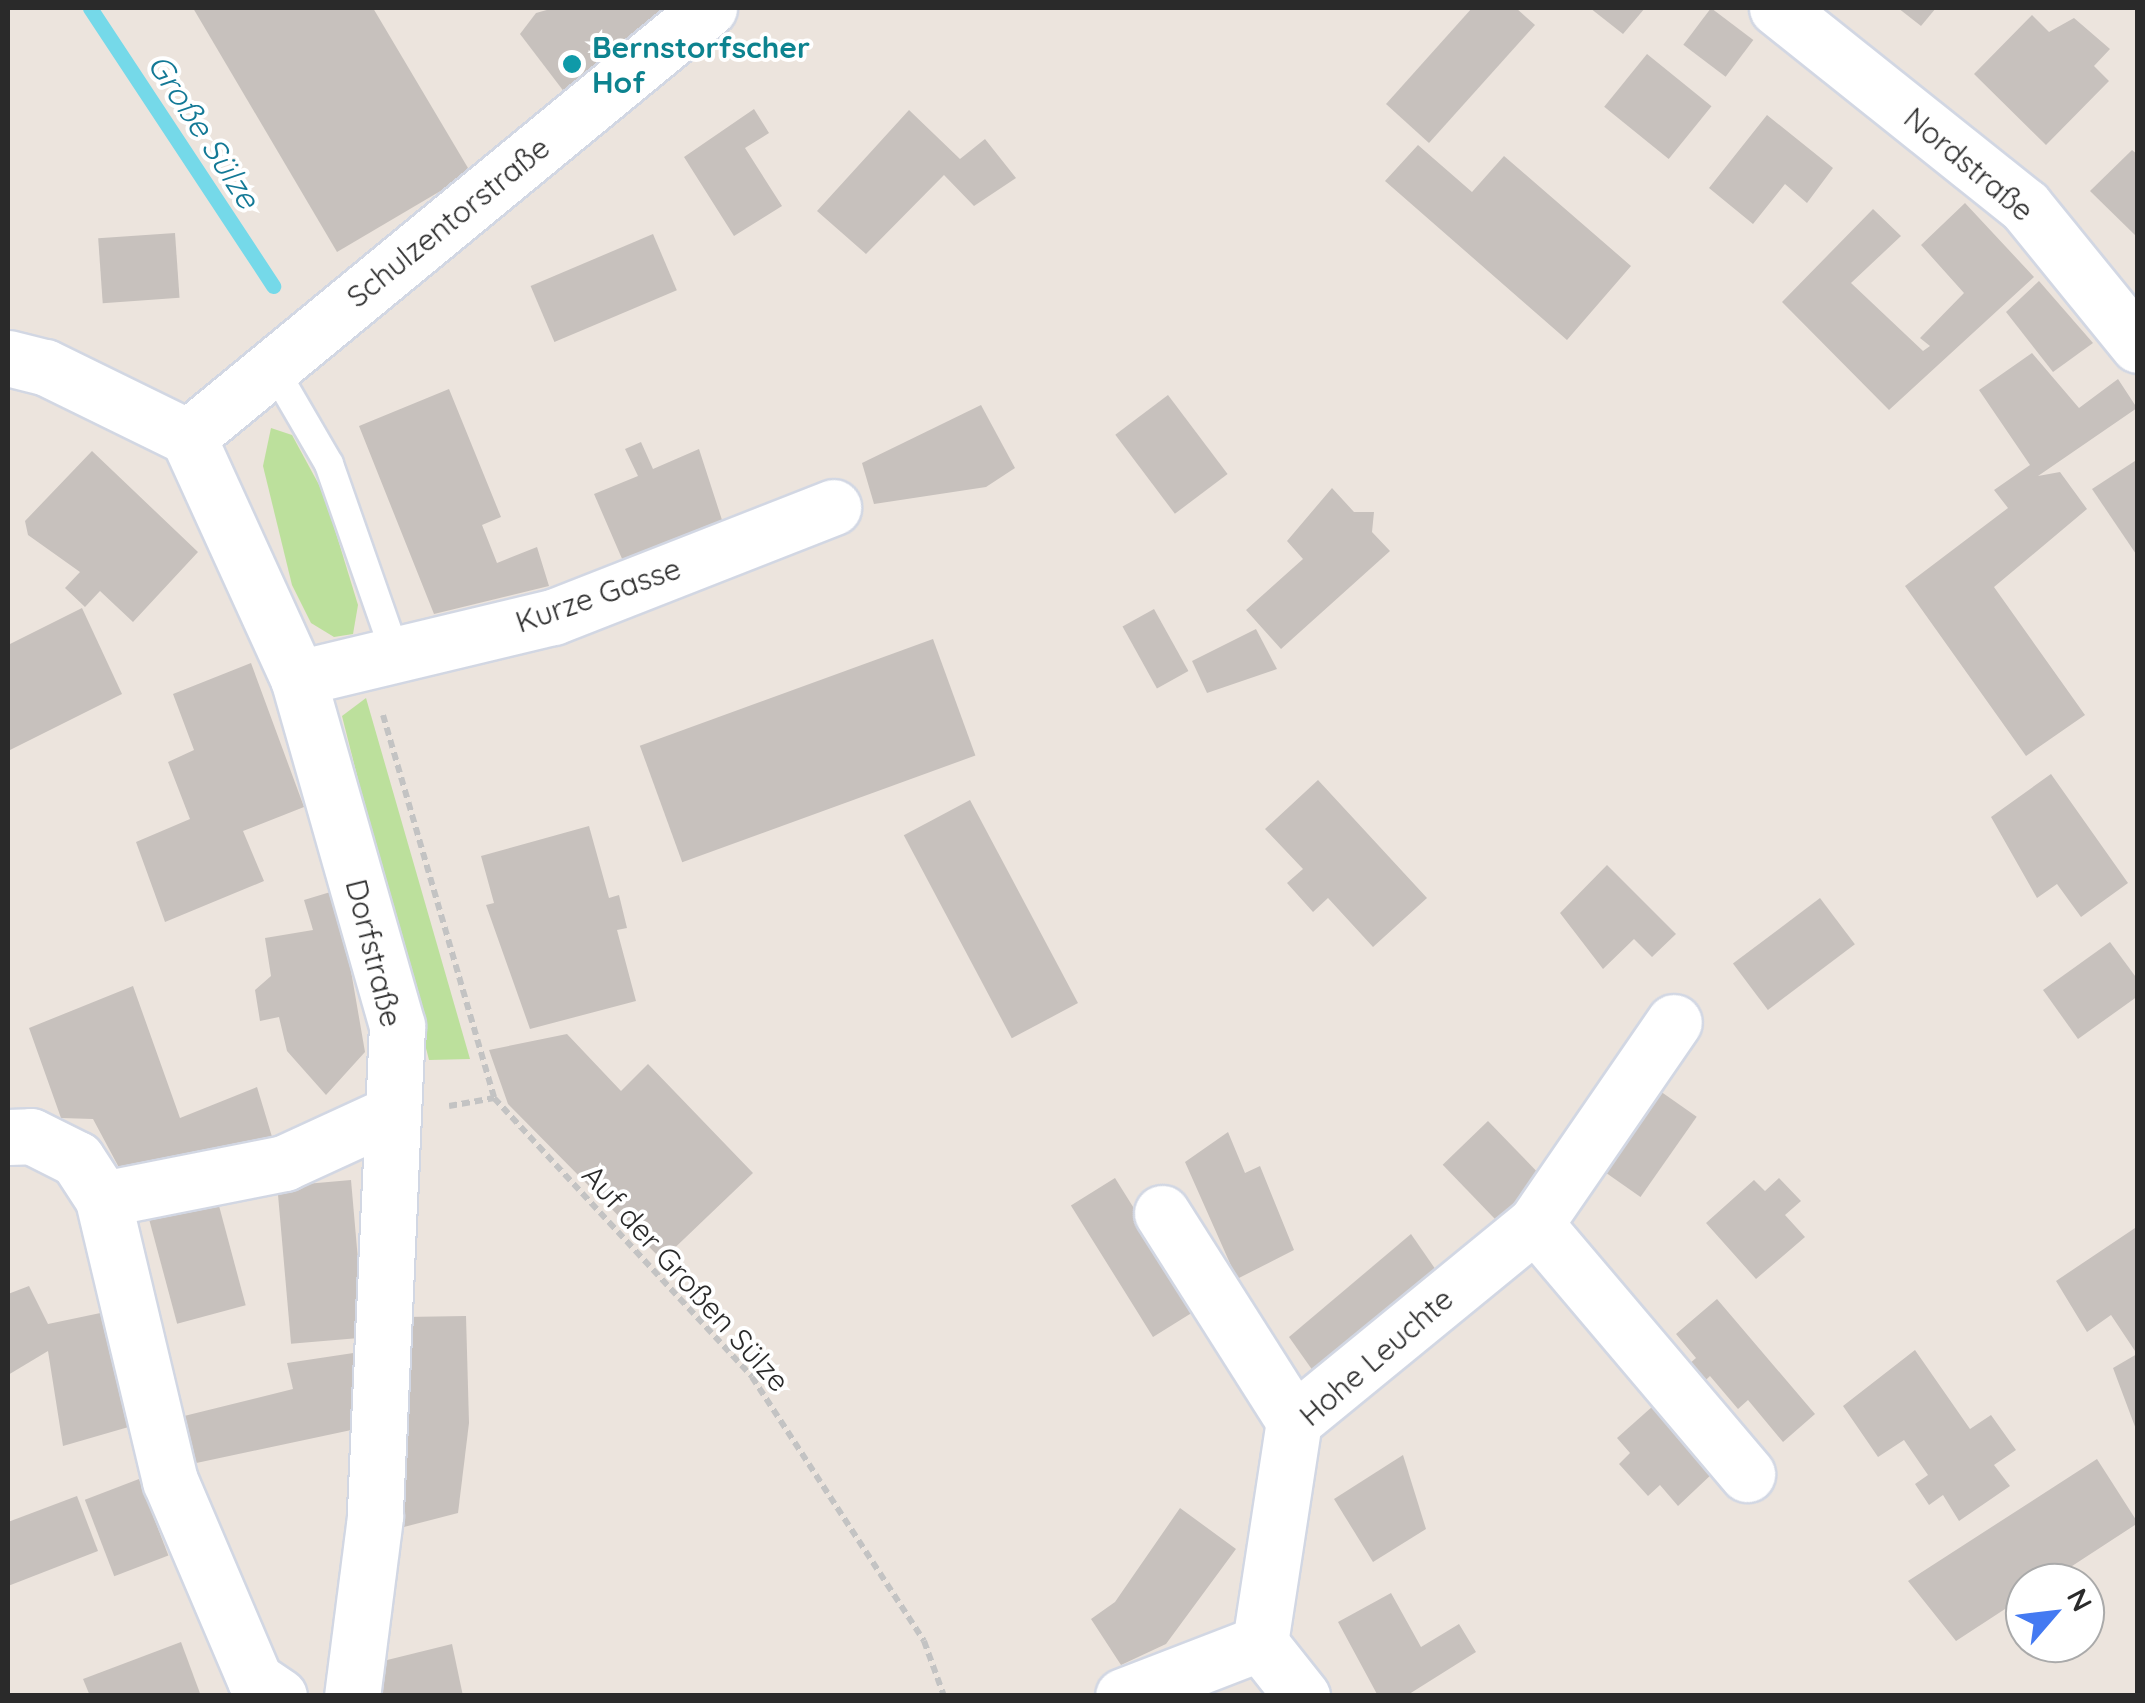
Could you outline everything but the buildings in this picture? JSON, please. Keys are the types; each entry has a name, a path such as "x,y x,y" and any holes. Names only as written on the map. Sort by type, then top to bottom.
{"street":[{"name":"Schulzentorstraße","path":"188,437 708,8"},
{"name":"Nordstraße","path":"1777,8 2025,206 2138,344"},
{"path":"8,358 45,367 188,437"},
{"name":"Dorfstraße","path":"188,437 298,678 397,1026 386,1116 374,1517 352,1696"},
{"name":"Kurze Gasse","path":"298,678 553,617 833,507"},
{"name":"Hohe Leuchte","path":"1260,1644 1294,1421 1535,1224 1674,1022"},
{"path":"103,1199 284,1163 386,1116"},
{"path":"8,1137 31,1136 77,1159 103,1199 170,1481 255,1680 279,1696"},
{"path":"1162,1213 1294,1421"},
{"path":"1535,1224 1747,1474"},
{"path":"1123,1696 1260,1644 1302,1696"}],"lane":[{"path":"272,366 330,464 382,658"}],"path":[{"path":"382,658 494,1098 386,1116"},
{"name":"Auf der Großen Sülze","path":"494,1098 752,1377 924,1641 944,1696"}],"green space":[{"path":"271,428 292,435 324,494 358,605 353,634 334,637 311,623 292,585 263,466"},
{"path":"366,698 470,1059 429,1060 342,716"}],"waterway":[{"name":"Große Sülze","path":"90,8 273,286"}],"place":[{"name":"Bernstorfscher Hof","path":"572,64"}]}
